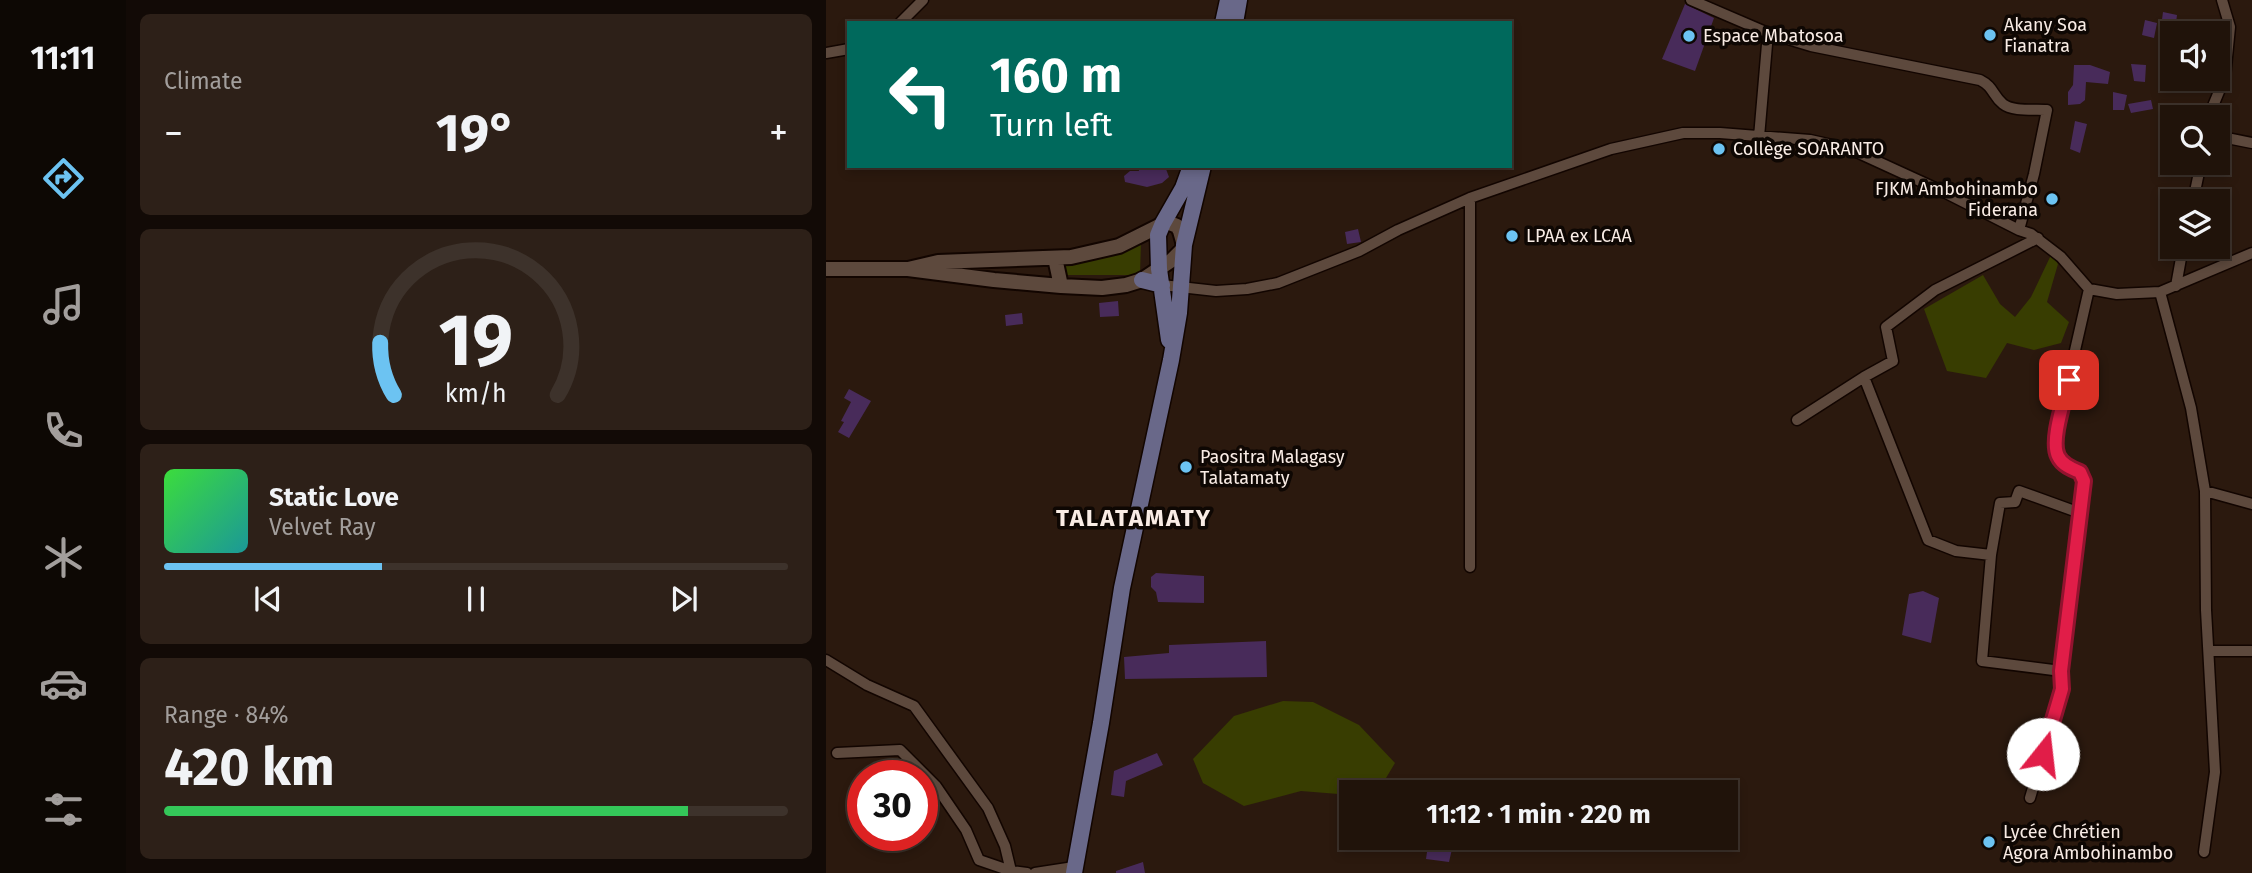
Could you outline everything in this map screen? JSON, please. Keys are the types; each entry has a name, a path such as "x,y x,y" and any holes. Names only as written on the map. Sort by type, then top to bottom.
{"main road":[{"path":"1223,21 1228,0"},
{"path":"1235,21 1239,0"},
{"path":"1171,360 1158,235 1183,188 1190,168"},
{"path":"826,270 908,269 971,278 1102,288 1161,277 1184,245 1203,168"},
{"path":"908,269 938,262 1071,257 1119,246 1163,223 1177,226 1183,237 1182,287 1171,360 1122,588 1074,870"},
{"path":"1055,258 1060,286"}],"street":[{"path":"902,21 923,0"},
{"path":"1692,0 1768,33 1811,46 1980,80 1989,85 2004,105 2047,110 2019,230"},
{"path":"2213,105 2225,77 2230,27 2222,0"},
{"path":"1759,137 1768,33"},
{"path":"826,53 847,49"},
{"path":"1161,277 1182,287 1216,291 1278,283 1359,251 1398,230 1470,198 1611,149 1683,133 1810,140 1850,149 2038,238 2061,257 2089,289 2117,294 2160,292 2252,253"},
{"path":"2230,139 2252,143"},
{"path":"1470,198 1470,567"},
{"path":"1797,420 1893,360 1886,327 1935,290 2038,238"},
{"path":"2175,286 2181,259"},
{"path":"2030,798 2062,689 2061,671 2084,481 2080,472 2066,466 2058,456 2055,438 2089,289"},
{"path":"2160,292 2190,408 2205,491 2206,610 2215,772 2204,852"},
{"path":"1864,377 1928,540 1956,551 1991,555"},
{"path":"2061,671 1982,661 1991,555 2000,503 2015,502 2019,491 2080,513"},
{"path":"2205,491 2252,504"},
{"path":"2208,651 2252,651"},
{"path":"826,660 867,685 914,706 988,808 1005,846 1011,871"},
{"path":"826,667 840,669"},
{"path":"837,753 900,750 936,786 966,830 979,860 1011,871 1027,873"},
{"path":"1035,873 1074,870"}],"green space":[{"path":"1141,241 1140,275 1065,275 1063,257"},
{"path":"2051,255 2058,264 2047,302 2069,322 2061,343 2034,350 2007,343 1986,378 1947,371 1924,309 1983,275 2000,304 2015,317 2031,297"},
{"path":"1283,701 1313,702 1359,725 1395,763 1385,780 1339,780 1339,794 1301,791 1244,806 1203,783 1193,759 1234,716"}],"building":[{"name":"Espace Mbatosoa","path":"1685,4 1714,18 1695,71 1662,59"},
{"path":"2163,12 2177,15 2176,21 2162,21"},
{"path":"2145,20 2157,23 2154,38 2142,35"},
{"path":"2131,64 2146,65 2145,82 2134,81"},
{"path":"2074,65 2090,65 2110,72 2108,84 2086,82 2085,100 2080,104 2068,105 2068,92 2073,85"},
{"path":"2113,92 2127,95 2124,110 2113,110"},
{"path":"2151,100 2153,109 2131,113 2128,104"},
{"path":"2075,121 2087,124 2080,153 2070,149"},
{"path":"1138,168 1162,168 1166,169 1169,177 1162,183 1147,187 1125,182 1124,176 1130,171 1139,171"},
{"path":"1358,229 1361,242 1347,244 1345,232"},
{"path":"1118,301 1119,316 1100,317 1099,303"},
{"path":"1022,313 1023,324 1006,326 1005,315"},
{"path":"849,389 871,401 849,438 838,432 851,402 844,398"},
{"path":"1156,573 1204,576 1204,603 1158,602 1156,592 1151,587 1151,577"},
{"path":"1923,591 1939,598 1931,643 1902,635 1909,594"},
{"path":"1266,641 1267,677 1125,679 1124,657 1169,653 1169,645"},
{"path":"1157,753 1163,765 1126,781 1124,797 1111,795 1114,771"},
{"path":"1427,850 1452,850 1449,862 1426,859"},
{"path":"1143,862 1145,873 1116,873 1116,871"}],"place":[{"name":"Akany Soa Fianatra","path":"1990,35"},
{"name":"Espace Mbatosoa","path":"1689,36"},
{"name":"Collège SOARANTO","path":"1719,149"},
{"name":"FJKM Ambohinambo Fiderana","path":"2052,199"},
{"name":"LPAA ex LCAA","path":"1512,236"},
{"name":"Paositra Malagasy Talatamaty","path":"1186,467"},
{"name":"Lycée Chrétien Agora Ambohinambo","path":"1989,842"}],"district":[{"name":"TALATAMATY","path":"1134,518"}],"route":[{"path":"2043,754 2062,689 2061,671 2084,481 2080,472 2066,466 2058,456 2055,438 2069,380"}]}
